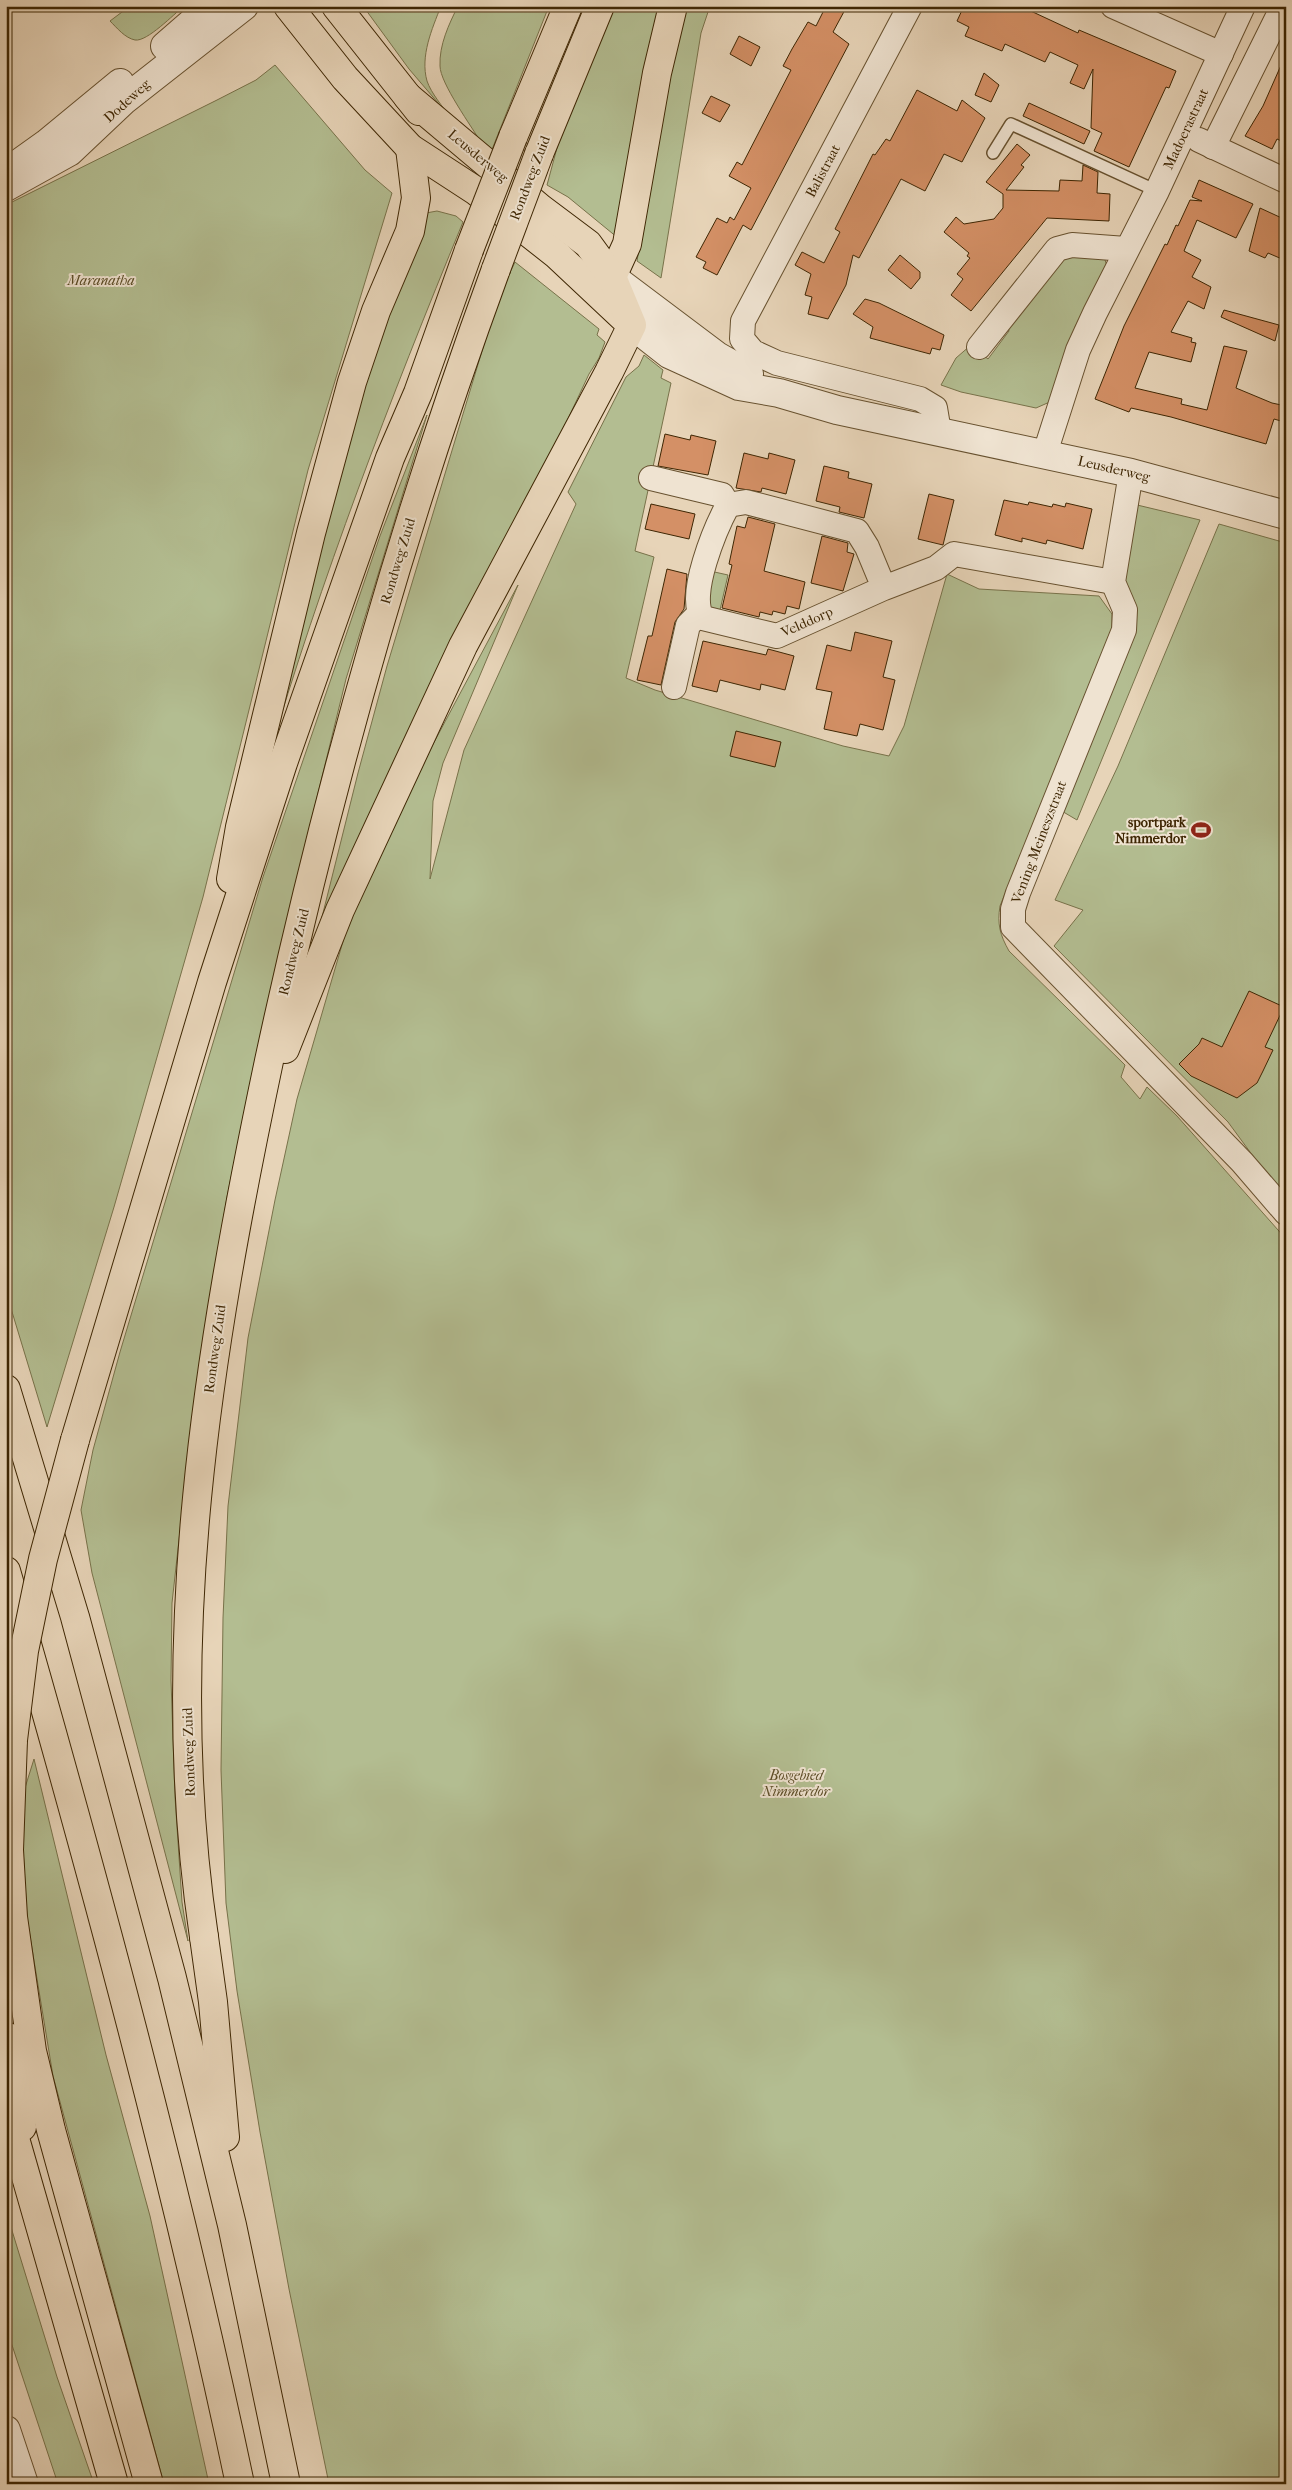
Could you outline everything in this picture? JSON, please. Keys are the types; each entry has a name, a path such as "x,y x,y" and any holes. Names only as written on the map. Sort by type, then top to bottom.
{"main road":[{"name":"Leusderweg","path":"288,6 344,78 410,148 476,191 566,262 632,325"},
{"name":"Leusderweg","path":"336,6 408,96 476,191"},
{"path":"149,2484 51,2130 32,2051 20,1981 9,1860 9,1749 24,1651 42,1568 75,1440 212,982 284,763 352,563 469,250 568,6"},
{"name":"Rondweg Zuid","path":"232,2225 213,2002 192,1830 188,1732 189,1590 194,1519 200,1453 220,1310 259,1110 323,831 394,571 463,359 539,154 600,6"},
{"path":"259,1110 340,910 463,646 609,372 632,325 612,277 628,244 657,73 673,6"},
{"name":"Leusderweg","path":"408,96 533,202 588,244 612,277"},
{"path":"212,982 240,827 311,533 352,382 376,311 410,231 416,198 410,148"},
{"name":"Leusderweg","path":"566,262 612,277"},
{"path":"6,1389 75,1617 172,1978 232,2225 286,2484"},
{"path":"6,1571 77,1820 139,2055 218,2379 240,2484"},
{"path":"6,2036 37,2217"},
{"path":"6,2106 114,2484"}],"street":[{"name":"Dodeweg","path":"6,172 46,144 211,6"},
{"name":"Dodeweg","path":"6,187 70,152 123,101 244,6"},
{"name":"Balistraat","path":"910,6 743,321 742,339 753,352 777,363 920,399 935,408 939,432"},
{"path":"1113,6 1220,54"},
{"name":"Madoerastraat","path":"1046,453 1078,350 1126,249 1157,192 1243,6"},
{"path":"1213,147 1283,6"},
{"path":"1184,133 1286,181"},
{"path":"979,347 1057,249 1072,245 1126,249"},
{"name":"Leusderweg","path":"612,277 717,356 742,379"},
{"name":"Leusderweg","path":"632,325 669,354 742,379 772,383 780,392 837,410 1046,453 1128,485 1286,515"},
{"path":"651,478 722,495 728,506"},
{"path":"1113,582 1128,485"},
{"path":"674,687 688,625 699,614 697,607 698,590 721,519 728,506 746,502 857,531 867,547 884,588"},
{"name":"Velddorp","path":"699,614 703,618 776,636 884,588 936,568 954,554 1113,582"},
{"name":"Vening Meineszstraat","path":"1113,582 1125,610 1124,630 1018,893 1013,909 1013,927 1242,1162 1286,1213"},
{"path":"6,2430 24,2484"}],"lane":[{"path":"993,153 1011,124 1157,192"}],"green space":[{"path":"130,6 184,6 146,37 135,40 118,30 110,21"},
{"path":"363,6 441,6 428,43 425,72 431,90 450,117 409,69"},
{"path":"458,6 549,6 491,152 482,144 464,116 441,74 441,50 448,27"},
{"path":"613,6 665,6 618,238 568,197 547,185 561,133"},
{"path":"681,6 710,6 701,33 661,278 637,261"},
{"name":"Maranatha","path":"275,65 365,170 392,193 308,470 203,897 114,1207 47,1427 6,1292 6,205 256,80"},
{"path":"437,211 456,216 463,222 383,422 333,557 267,762 350,419 426,213"},
{"path":"1065,254 1104,257 1107,266 1075,327 1052,401 1036,408 961,392 941,385 956,358 971,345 988,359 1009,331 1008,327"},
{"path":"515,262 599,329 597,335 605,342 520,521 322,917 387,666 498,298"},
{"name":"Bosgebied Nimmerdor","path":"644,355 663,370 661,378 671,383 635,551 654,557 626,678 655,690 843,746 889,756 904,726 947,574 979,589 1099,596 1112,614 1112,632 1000,906 999,924 1003,940 1009,951 1125,1065 1121,1077 1140,1099 1147,1087 1177,1116 1286,1239 1286,2484 329,2484 289,2289 260,2132 237,1991 226,1903 221,1770 223,1618 228,1506 248,1338 297,1099 351,914 408,791 518,585 443,763 433,801 430,879 464,750 576,504 568,492 626,377 639,366"},
{"path":"427,415 346,679 297,879 258,1048 227,1197 195,1395 172,1603 171,1680 175,1797 182,1902 188,1941 92,1573 81,1510 93,1450 120,1352 263,877 380,536"},
{"path":"1133,504 1200,520 1077,820 1060,810 1130,636 1119,577"},
{"name":"sportpark Nimmerdor","path":"1219,524 1286,543 1286,1201 1228,1122 1054,946 1083,910 1055,900 1118,766"},
{"path":"710,571 728,575 720,610 702,605"},
{"path":"34,1759 106,2055 150,2216 209,2484 164,2484 53,2076 27,1918 23,1849 24,1791"},
{"path":"6,2211 57,2377 94,2484 58,2484 6,2327"}],"building":[{"path":"826,6 847,6 833,32 849,44 751,230 743,225 717,275 703,268 706,262 696,257 717,218 727,223 730,217 734,220 751,188 729,176 737,162 742,165 791,70 783,66 792,49 808,22 816,26"},
{"path":"964,6 1020,6 1078,33 1079,30 1176,71 1169,88 1166,87 1129,167 1094,151 1102,133 1091,128 1093,69 1084,89 1070,83 1078,65 1050,52 1045,62 1005,44 1002,51 965,36 969,27 957,21"},
{"path":"739,36 760,47 751,66 730,54"},
{"path":"1286,54 1286,143 1277,139 1272,149 1245,136 1263,106"},
{"path":"984,73 999,85 991,102 975,95"},
{"path":"917,90 957,111 962,100 985,118 962,162 944,154 925,191 901,179 859,258 853,255 846,285 828,319 808,314 812,297 805,295 811,274 795,265 802,252 824,263 840,232 835,229 873,154 875,155 886,139 890,141"},
{"path":"711,96 730,105 720,122 702,113"},
{"path":"1029,103 1090,131 1084,144 1023,116"},
{"path":"1017,144 1030,155 1021,165 1024,167 1006,190 1059,191 1060,180 1082,181 1083,165 1098,172 1097,193 1110,194 1109,221 1047,218 971,311 951,295 963,279 957,274 970,258 967,256 969,253 944,232 956,217 964,224 994,219 1003,208 1003,194 986,182"},
{"path":"1199,180 1253,204 1236,238 1197,220 1184,251 1201,260 1192,277 1211,287 1204,309 1188,301 1171,332 1192,338 1191,342 1196,343 1191,362 1149,352 1135,388 1182,399 1181,404 1207,410 1224,346 1247,351 1236,388 1272,403 1286,406 1281,421 1274,419 1266,444 1171,417 1131,408 1129,412 1095,399 1124,326 1165,244 1167,245 1176,225 1178,226 1190,200 1202,201 1192,197"},
{"path":"1260,208 1286,220 1286,251 1282,259 1268,253 1265,258 1249,251"},
{"path":"900,255 920,272 920,278 911,289 888,270"},
{"path":"865,299 879,303 944,335 940,350 932,348 930,354 870,338 873,327 853,314"},
{"path":"1224,310 1279,325 1275,341 1221,317"},
{"path":"665,434 690,440 691,435 716,441 708,475 658,466"},
{"path":"744,453 768,459 769,453 795,460 786,494 762,488 761,492 736,488"},
{"path":"824,466 849,472 848,478 872,484 864,518 839,512 840,507 816,501"},
{"path":"929,494 954,500 943,545 918,539"},
{"path":"1004,500 1028,505 1029,502 1052,507 1053,504 1065,507 1066,503 1092,509 1083,549 1047,540 1046,544 1022,538 1022,542 995,535"},
{"path":"651,504 695,514 689,539 645,529"},
{"path":"748,517 775,524 764,571 805,582 799,609 787,606 785,614 773,611 772,615 760,612 759,617 722,608 732,565 729,564 737,526 745,528"},
{"path":"822,536 848,543 847,552 854,554 843,591 811,583"},
{"path":"667,569 687,574 684,609 675,622 661,685 637,680 648,636 652,636"},
{"path":"855,632 892,641 883,677 895,680 883,730 860,724 857,736 824,729 832,692 816,689 827,645 851,651"},
{"path":"703,641 766,655 768,649 794,656 785,690 761,684 760,690 720,680 717,692 692,686"},
{"path":"736,731 781,742 775,767 730,756"},
{"path":"1249,991 1284,1007 1265,1047 1273,1050 1257,1083 1237,1098 1191,1076 1179,1064 1199,1044 1202,1038 1222,1047"}],"place":[{"name":"sportpark Nimmerdor","path":"1201,830"}]}
